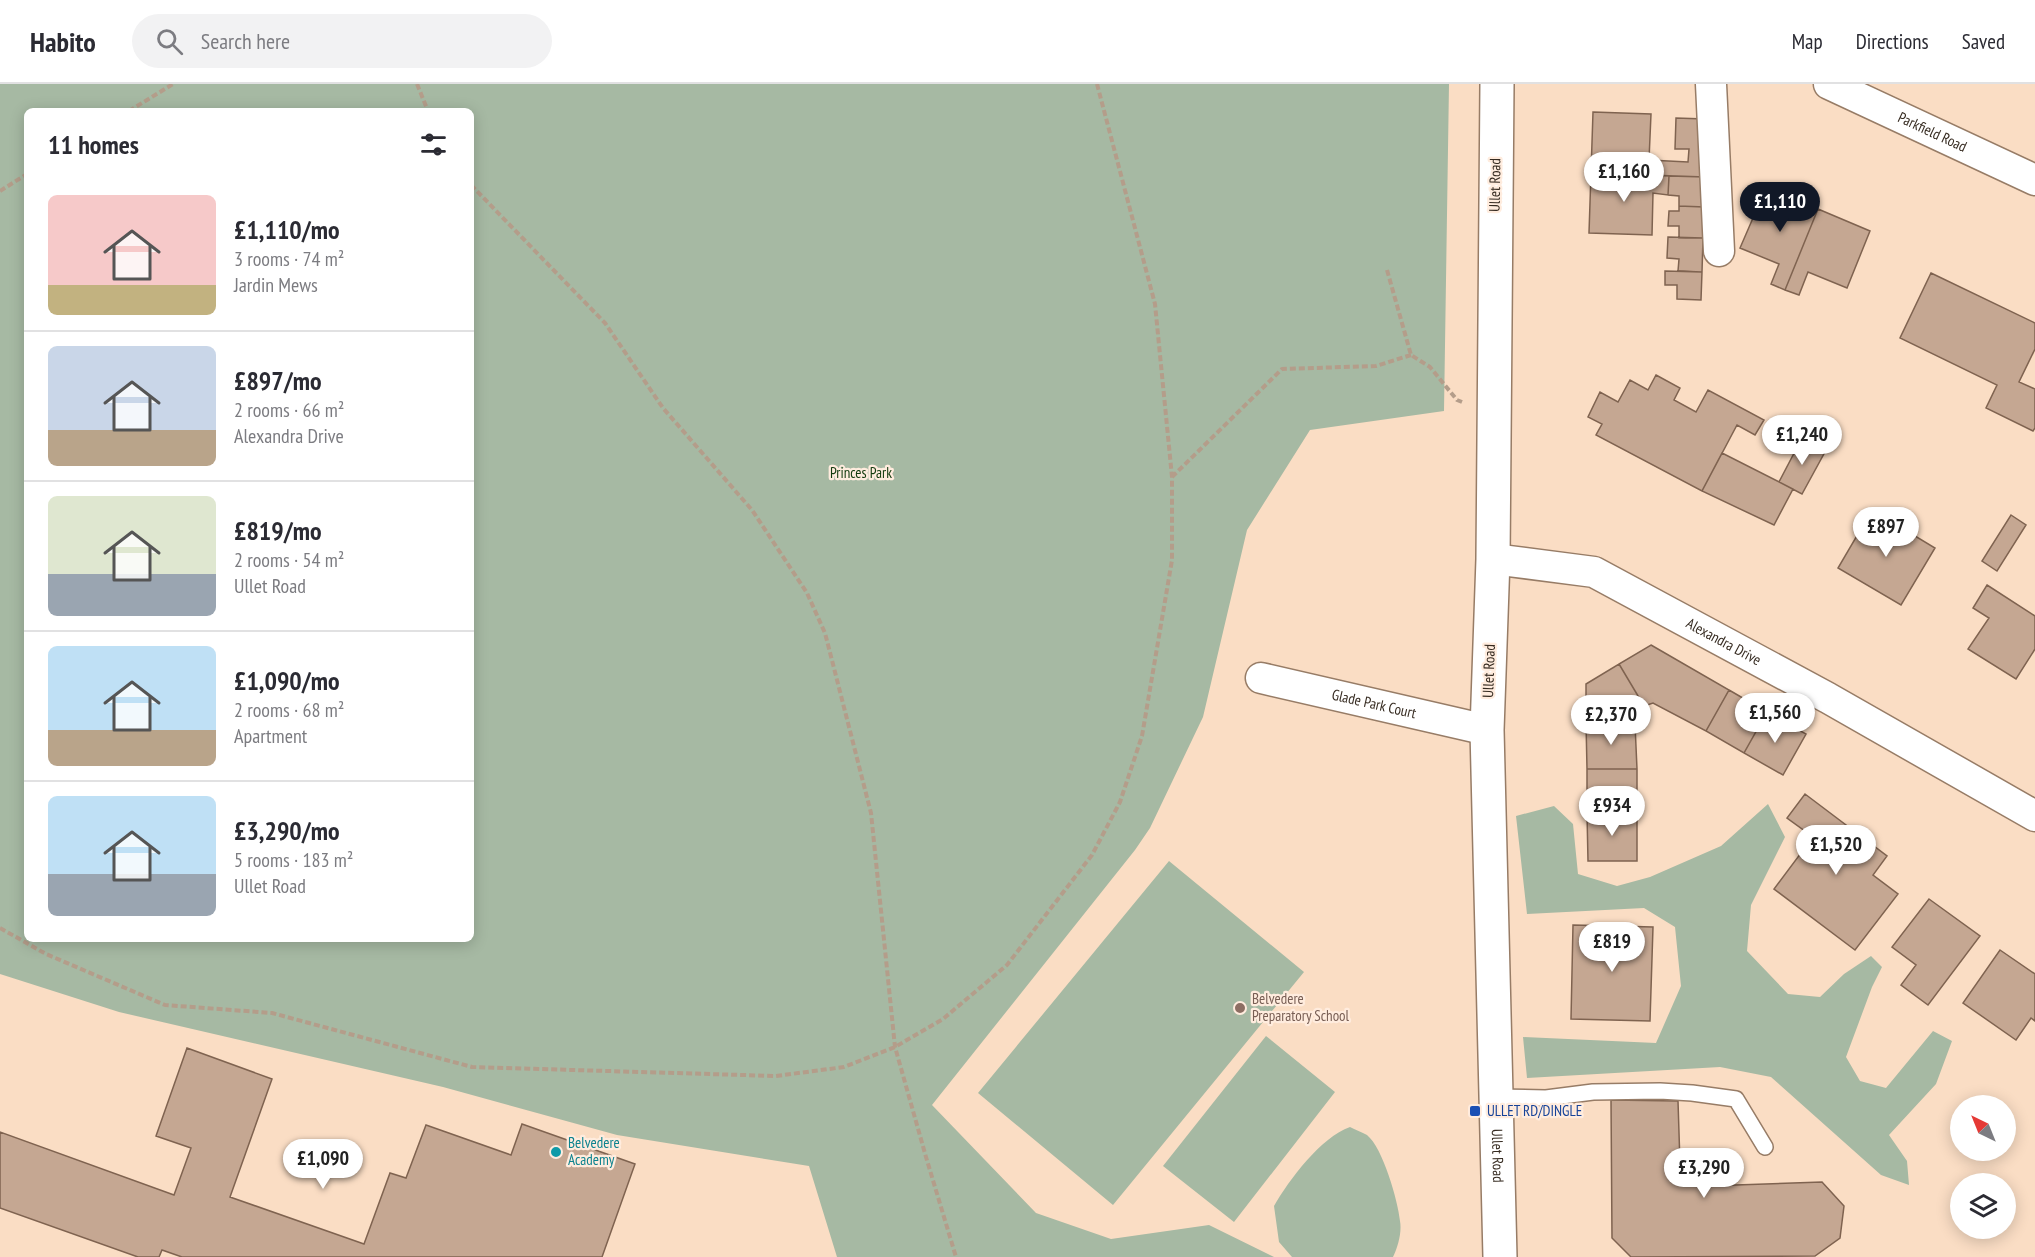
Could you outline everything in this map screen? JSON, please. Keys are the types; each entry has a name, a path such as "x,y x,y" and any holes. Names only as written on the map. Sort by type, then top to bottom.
{"main road":[{"name":"Ullet Road","path":"1497,84 1493,559 1487,730 1500,1257"}],"street":[{"path":"1711,84 1719,251"},
{"name":"Parkfield Road","path":"1829,84 2035,180"},
{"name":"Alexandra Drive","path":"1493,559 1594,572 1828,698 2035,816"},
{"name":"Glade Park Court","path":"1261,678 1487,730"}],"lane":[{"path":"1496,1097 1546,1098 1593,1092 1660,1091 1736,1099 1765,1147"}],"path":[{"path":"134,108 173,84"},
{"path":"417,84 427,108"},
{"path":"25,942 46,954 165,1005 272,1013 472,1067 776,1076 844,1067 895,1047 943,1019 1007,965 1092,855 1120,802 1142,736 1172,560 1172,477 1155,304 1097,84"},
{"path":"0,191 24,176"},
{"path":"474,188 605,323 663,408 752,510 807,593 825,633 871,813 895,1047 956,1257"},
{"path":"1387,270 1411,355 1430,367 1457,400 1493,414"},
{"path":"1172,477 1282,369 1376,366 1411,355"},
{"path":"0,928 24,942"}],"green space":[{"name":"Princes Park","path":"0,84 1449,84 1444,411 1310,430 1247,530 1203,717 1150,828 1135,850 932,1105 1036,1213 1111,1239 1209,1225 1274,1257 837,1257 809,1166 617,1135 443,1087 119,1012 0,974"},
{"path":"1768,804 1785,837 1751,905 1747,951 1788,994 1820,997 1844,974 1871,956 1882,967 1872,987 1846,1057 1860,1081 1886,1088 1933,1031 1952,1041 1936,1084 1889,1135 1907,1161 1909,1185 1881,1175 1771,1077 1720,1067 1527,1078 1523,1037 1656,1043 1681,986 1675,927 1644,908 1527,914 1516,816 1554,806 1573,824 1578,874 1617,886 1650,877 1721,846"},
{"path":"1169,861 1304,972 1113,1205 978,1093"},
{"path":"1266,1036 1335,1092 1234,1222 1163,1166"},
{"path":"1350,1127 1367,1135 1373,1142 1389,1175 1399,1212 1400,1225 1395,1253 1393,1257 1292,1257 1279,1242 1274,1206 1307,1160 1328,1140"}],"building":[{"path":"1593,112 1651,114 1649,160 1688,162 1689,149 1675,149 1676,118 1705,119 1705,177 1591,173"},
{"path":"1591,173 1669,176 1668,195 1653,193 1652,235 1589,233"},
{"path":"1669,176 1705,177 1704,207 1679,206 1679,196 1668,195"},
{"path":"1766,188 1818,209 1785,290 1771,284 1779,264 1740,248"},
{"path":"1679,206 1704,207 1703,238 1679,238 1679,226 1668,226 1669,211 1679,211"},
{"path":"1818,209 1870,231 1847,288 1808,272 1799,295 1785,290"},
{"path":"1668,237 1703,238 1702,272 1678,271 1679,259 1667,258"},
{"path":"1665,271 1702,272 1701,300 1677,299 1677,285 1665,285"},
{"path":"1931,273 2035,323 2035,349 2019,382 2035,389 2035,428 2033,431 1986,408 1997,385 1900,338"},
{"path":"1656,375 1680,388 1674,400 1696,412 1708,390 1764,420 1755,435 1737,425 1702,491 1596,435 1602,424 1588,417 1600,392 1618,402 1630,380 1648,390"},
{"path":"1802,438 1826,450 1802,494 1779,482"},
{"path":"1722,453 1793,489 1774,525 1702,491"},
{"path":"1872,510 1935,548 1901,605 1838,568"},
{"path":"2011,515 2026,525 1997,571 1982,561"},
{"path":"1987,585 2035,616 2035,649 2016,679 1968,649 1989,618 1973,608"},
{"path":"1651,645 1729,690 1706,731 1653,703 1644,706 1619,664"},
{"path":"1619,664 1644,706 1635,709 1635,724 1586,722 1586,684"},
{"path":"1729,690 1767,712 1744,753 1706,731"},
{"path":"1767,712 1806,734 1783,775 1744,753"},
{"path":"1586,722 1635,724 1637,769 1587,769"},
{"path":"1587,769 1637,769 1637,813 1587,813"},
{"path":"1805,794 1887,856 1873,875 1898,894 1855,950 1774,889 1813,837 1787,818"},
{"path":"1587,813 1637,813 1637,861 1588,861"},
{"path":"1929,899 1980,936 1928,1005 1901,985 1916,965 1892,947"},
{"path":"1573,925 1653,927 1650,1021 1571,1019"},
{"path":"2000,950 2035,974 2035,1021 2031,1018 2016,1040 1963,1003"},
{"name":"Belvedere Academy","path":"187,1048 272,1079 230,1197 364,1244 390,1173 406,1178 426,1125 511,1155 522,1124 635,1164 602,1257 182,1257 162,1250 159,1257 138,1257 0,1208 0,1132 174,1195 191,1148 156,1136"},
{"path":"1611,1100 1678,1101 1680,1164 1706,1186 1822,1182 1844,1206 1840,1238 1815,1256 1631,1257 1612,1238"}],"place":[{"name":"Belvedere Preparatory School","path":"1240,1008"},
{"name":"ULLET RD/DINGLE","path":"1475,1111"},
{"name":"Belvedere Academy","path":"556,1152"}]}
